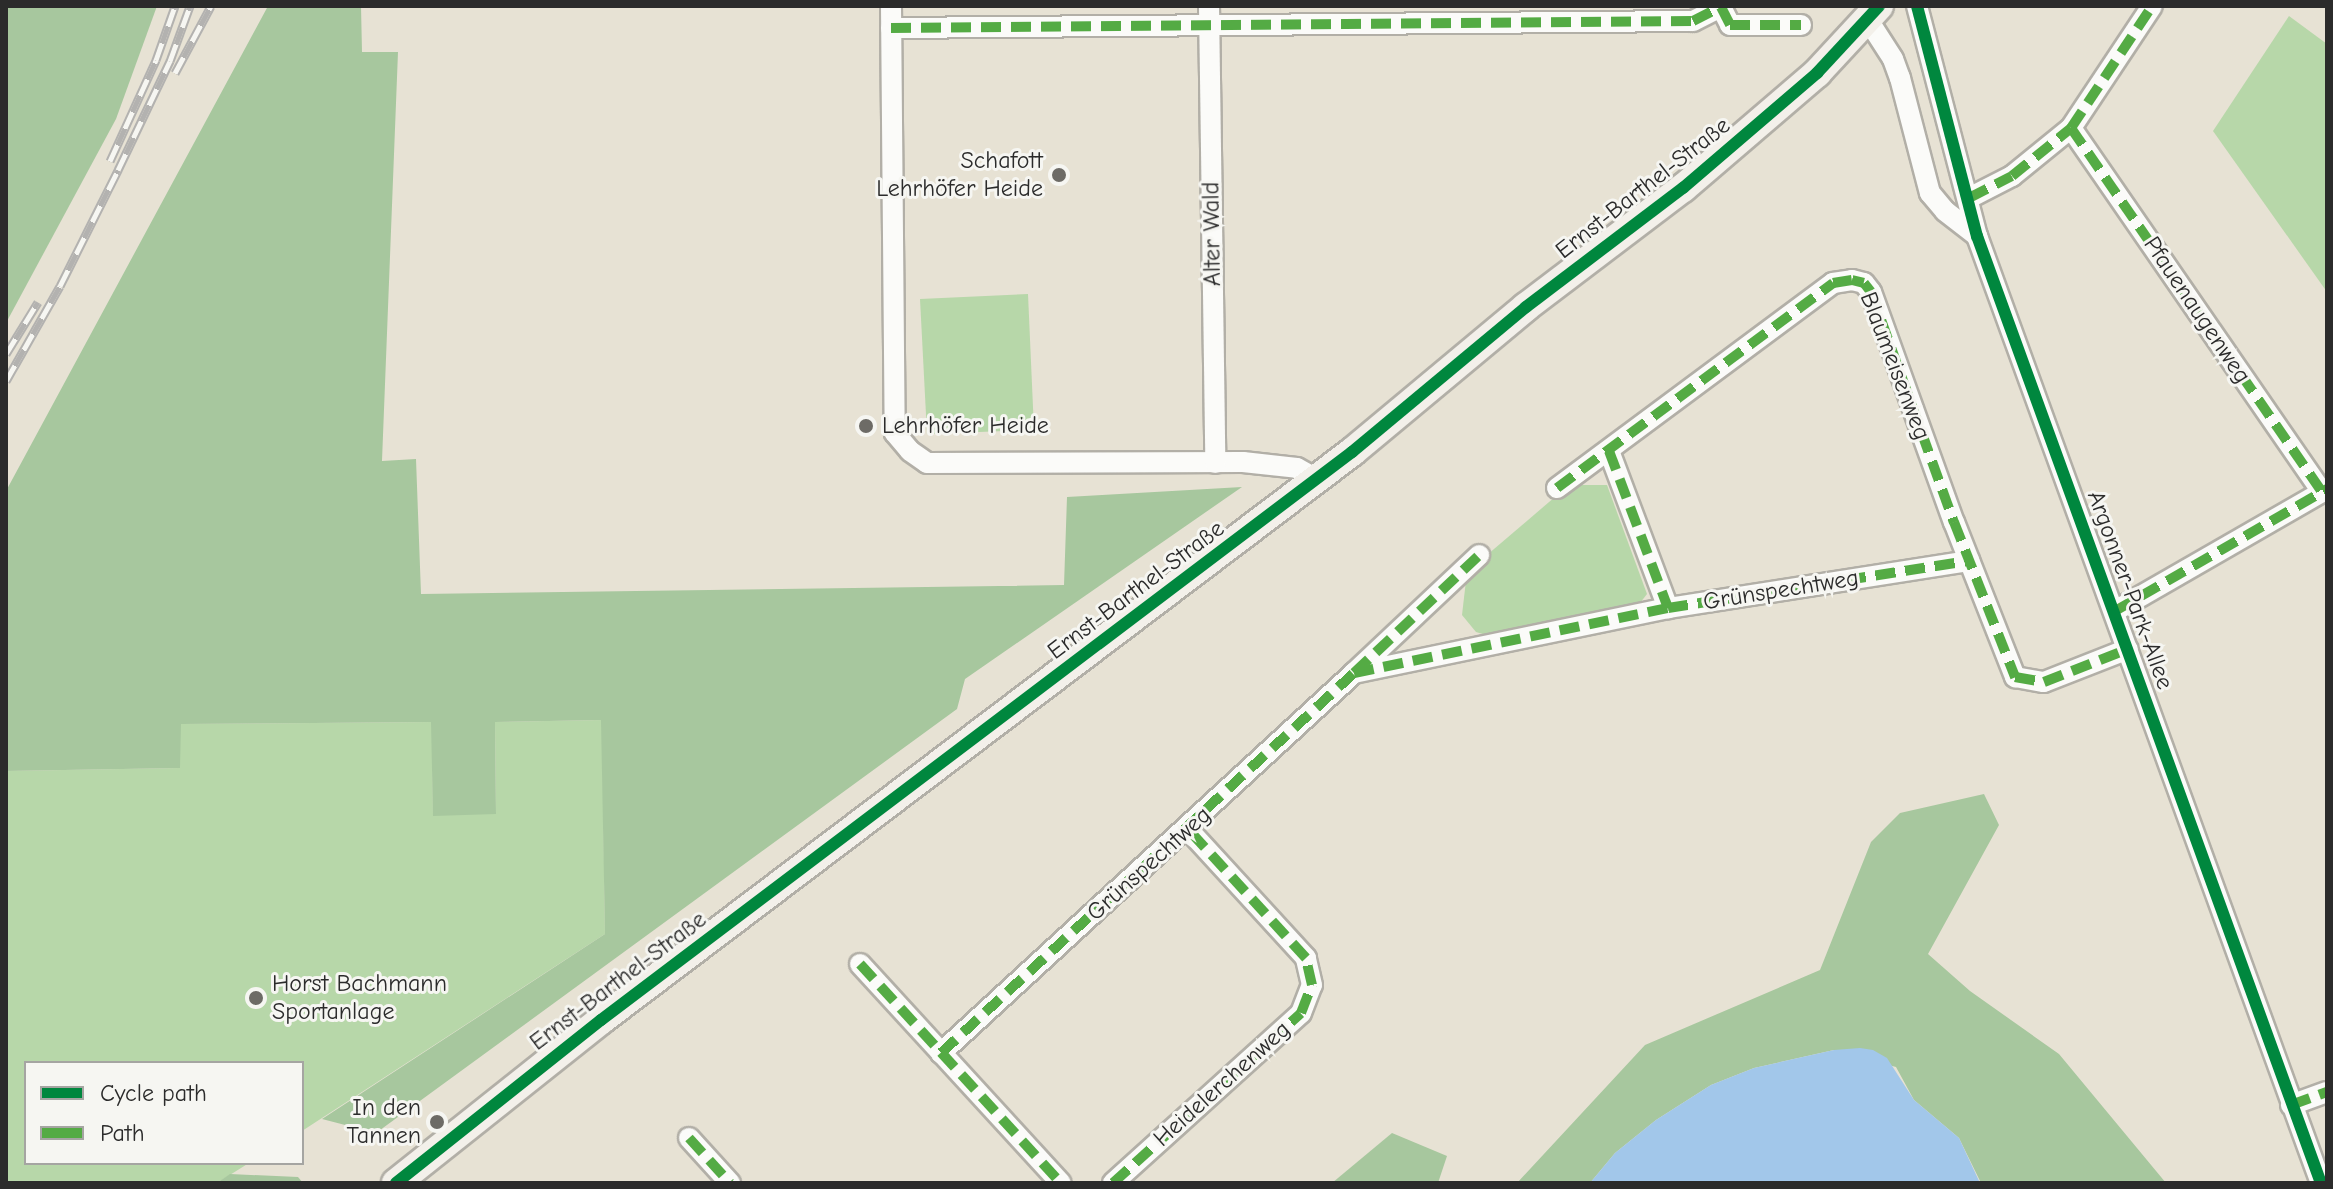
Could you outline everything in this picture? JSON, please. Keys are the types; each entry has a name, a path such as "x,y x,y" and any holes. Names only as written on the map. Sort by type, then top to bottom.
{"street":[{"path":"891,6 895,433 910,451 927,463 1215,463 1297,468 1317,479"},
{"name":"Argonner-Park-Allee","path":"1917,6 1977,236 2321,1183"},
{"path":"1969,198 2012,176 2071,128 2152,6"},
{"path":"891,28 1209,15 1480,14 1693,21 1721,7 1730,25 1801,25"},
{"path":"1874,13 1900,78 1930,193 1945,211 1977,236"},
{"name":"Ernst-Barthel-Straße","path":"396,1183 601,1020 1317,479 1526,307 1683,188 1817,73 1874,13"},
{"name":"Alter Wald","path":"1209,15 1215,463"},
{"name":"Pfauenaugenweg","path":"2071,128 2324,490"},
{"name":"Blaumeisenweg","path":"1557,488 1833,283 1852,280 1864,283 1877,308 1969,561"},
{"path":"1609,451 1668,608"},
{"path":"2115,611 2324,490"},
{"name":"Grünspechtweg","path":"941,1053 1188,829 1479,555"},
{"path":"1969,561 2006,660 2015,677 2022,681 2044,682 2128,649"},
{"name":"Grünspechtweg","path":"1354,673 1668,608 1969,561"},
{"name":"Heidelerchenweg","path":"1113,1183 1301,1013 1312,985 1306,958 1188,829"},
{"path":"860,964 1061,1183"},
{"path":"2291,1105 2327,1092"},
{"path":"689,1138 729,1183"}],"green space":[{"path":"6,6 157,6 116,119 6,323"},
{"path":"268,6 361,6 362,52 398,52 382,461 416,459 421,594 1064,585 1067,497 1242,487 965,679 957,709 376,1133 322,1119 605,934 601,720 495,722 496,814 433,816 431,722 181,724 180,768 6,771 6,491"},
{"path":"2289,16 2327,44 2327,292 2213,131"},
{"path":"1028,294 1034,430 927,434 920,299"},
{"path":"1569,485 1607,485 1647,594 1640,603 1630,606 1486,635 1476,632 1462,615 1467,572"},
{"name":"Horst Bachmann Sportanlage","path":"602,720 605,934 304,1130 304,1061 24,1061 24,1165 246,1165 217,1183 6,1183 6,771 180,768 180,724 432,722 433,815 496,813 495,722"},
{"path":"1984,794 1999,825 1928,954 1970,991 2059,1054 2166,1183 1981,1183 1959,1138 1914,1100 1896,1067 1834,1050 1754,1068 1711,1085 1656,1120 1615,1153 1590,1183 1517,1183 1645,1045 1820,970 1871,842 1900,813"},
{"path":"1392,1133 1447,1156 1438,1183 1332,1183"},
{"path":"230,1174 298,1177 303,1183 217,1183"}],"water":[{"path":"1834,1050 1873,1050 1887,1058 1914,1100 1959,1138 1980,1183 1590,1183 1615,1153 1656,1120 1711,1085 1754,1068"}],"railway":[{"path":"110,161 156,60 175,6"},
{"path":"6,381 60,286 118,170 170,61 190,6"},
{"path":"175,73 211,6"},
{"path":"6,354 38,302"}],"marked path":[{"path":"891,28 1693,21 1722,6"},
{"path":"1969,198 2012,176 2071,128 2152,6"},
{"path":"1721,7 1730,25 1801,25"},
{"path":"2071,128 2322,492"},
{"path":"1557,488 1833,283 1852,280 1864,283 1871,292 1954,522 2015,677 2044,682 2128,649"},
{"path":"1609,451 1668,608"},
{"path":"2115,611 2327,489"},
{"path":"1354,673 1479,555"},
{"path":"941,1053 1354,673 1668,608 1969,561"},
{"path":"1113,1183 1301,1013 1312,985 1306,958 1188,829"},
{"path":"860,964 1061,1183"},
{"path":"2291,1105 2327,1092"},
{"path":"689,1138 730,1183"}],"cycle path":[{"path":"396,1183 601,1020 1352,452 1526,307 1683,188 1817,73 1879,6"},
{"path":"1917,6 1977,236 2321,1183"}],"place":[{"name":"Schafott Lehrhöfer Heide","path":"1059,175"},
{"name":"Lehrhöfer Heide","path":"866,426"},
{"name":"Horst Bachmann Sportanlage","path":"256,998"},
{"name":"In den Tannen","path":"437,1122"}]}
